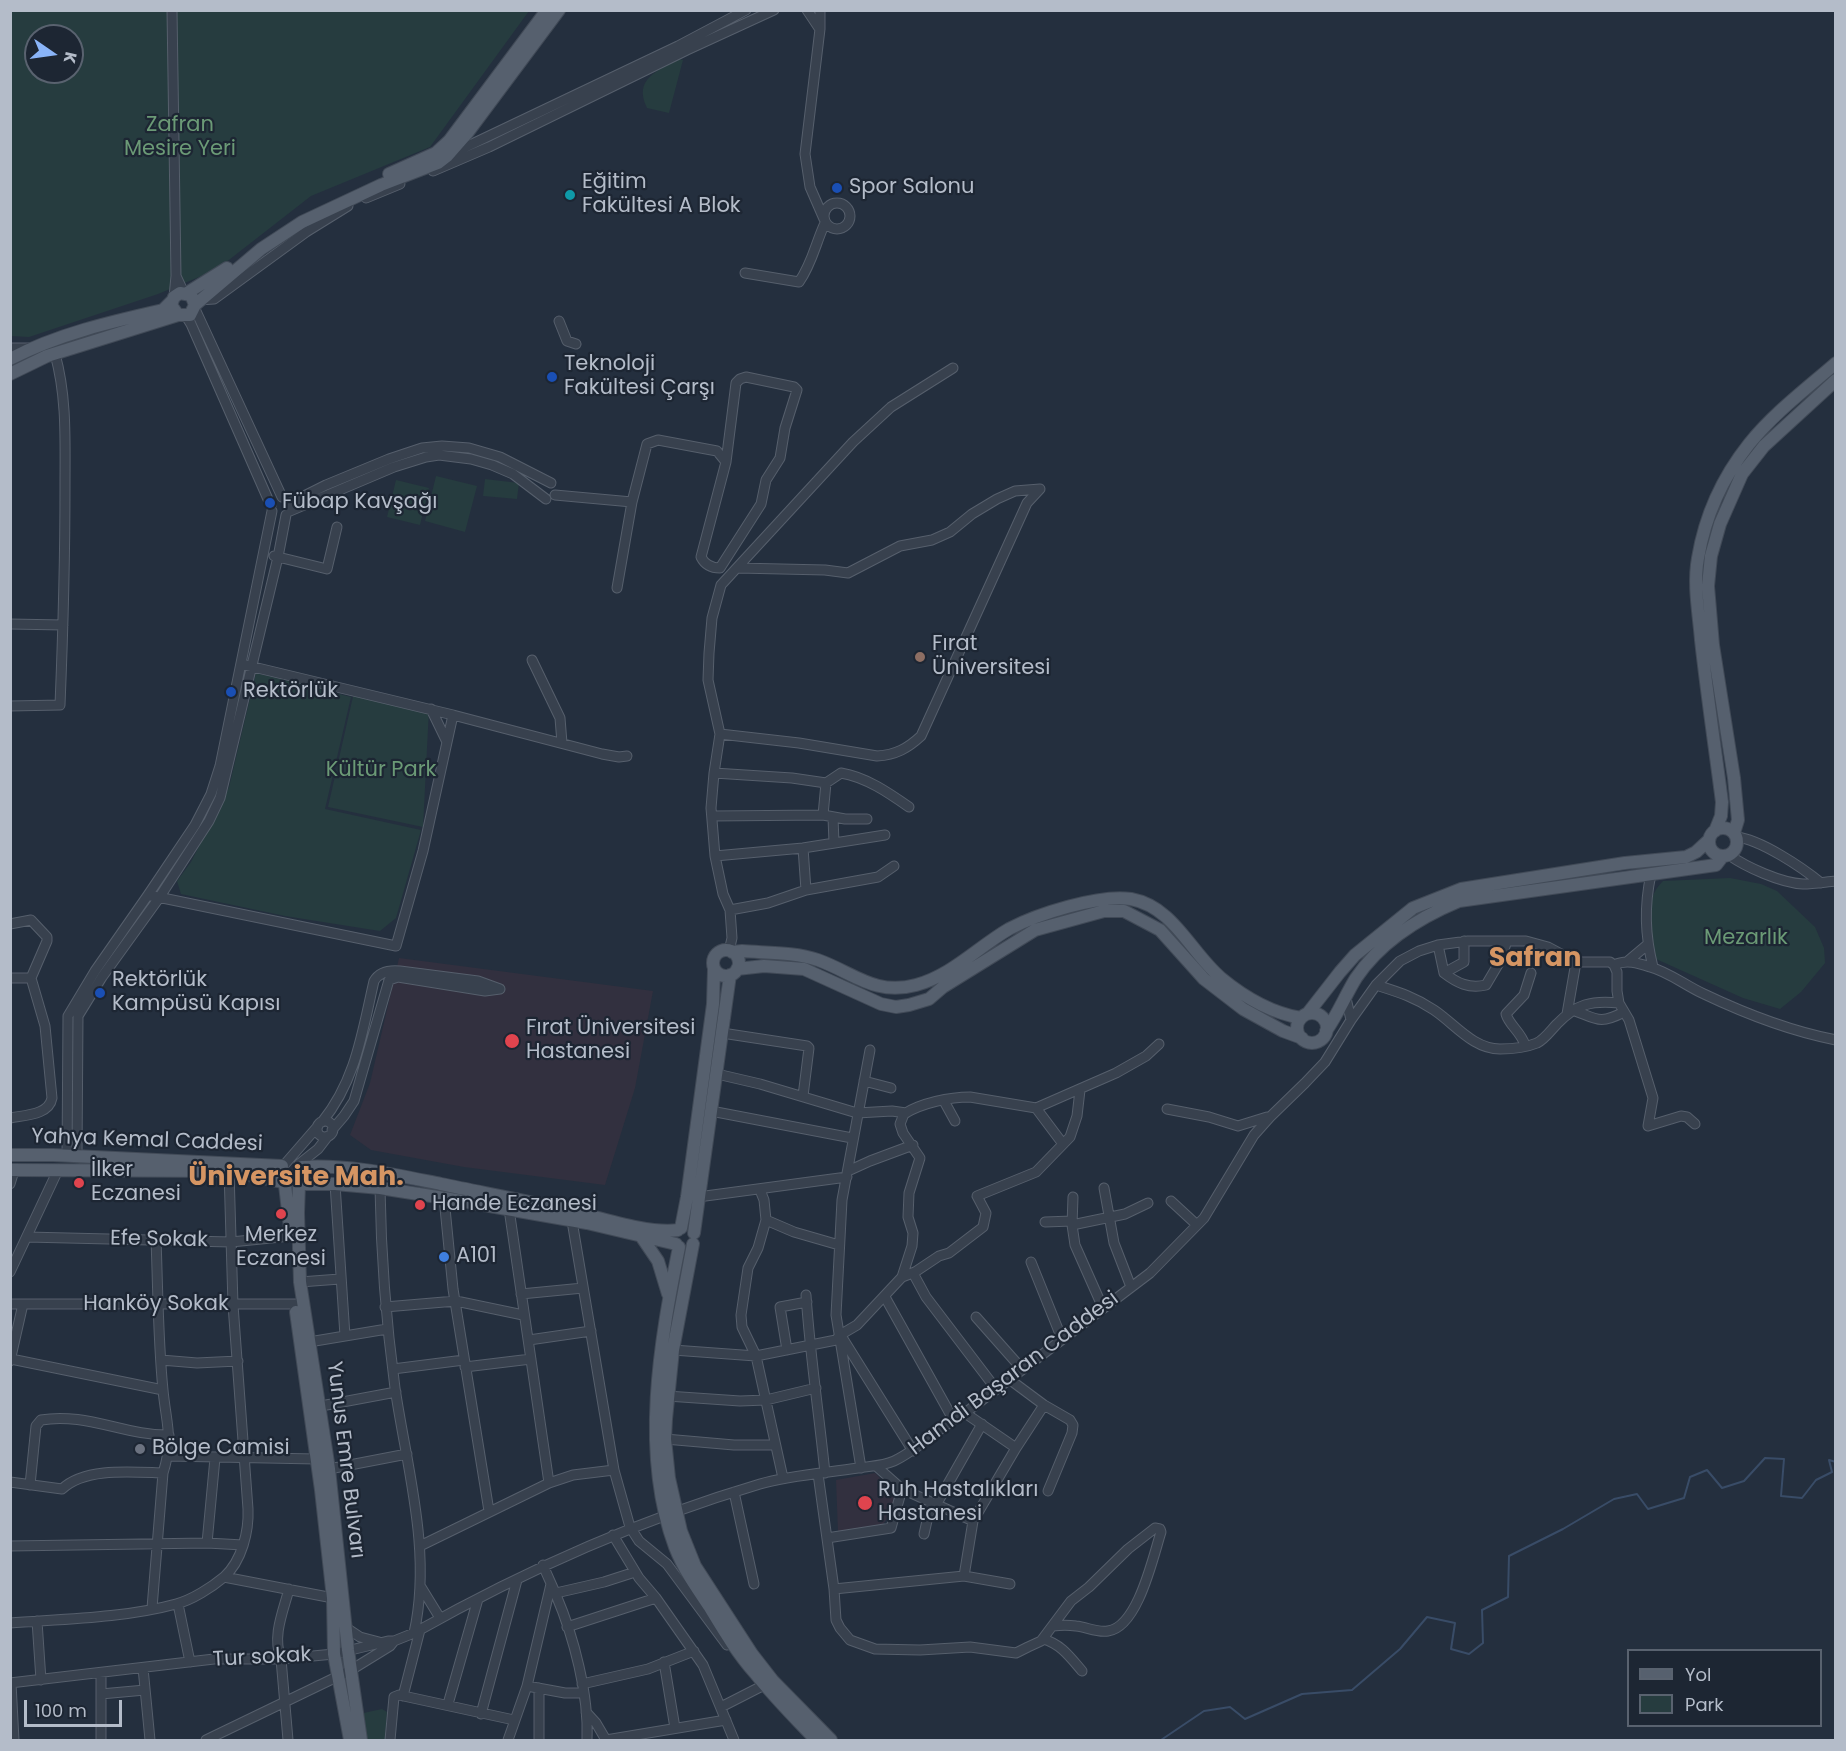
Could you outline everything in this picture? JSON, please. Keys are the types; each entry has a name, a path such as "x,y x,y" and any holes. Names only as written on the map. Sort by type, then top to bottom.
{"main road":[{"path":"10,360 32,348 84,330 163,310 179,296 211,279 292,220 324,201 436,153 488,91 547,10"},
{"path":"10,374 55,354 191,309 261,249 302,222 381,185 438,163 468,132 559,10"},
{"path":"179,296 172,309 191,309"},
{"path":"179,296 193,298 191,309"},
{"path":"1726,856 1714,853 1710,845 1721,816 1722,802 1696,592 1697,561 1703,533 1713,500 1749,443 1782,409 1836,363"},
{"path":"714,969 719,974 764,966 804,969 881,1004 896,1007 929,999 943,987 1035,930 1104,911 1124,911 1160,930 1204,979 1243,1009 1283,1031 1310,1042 1318,1041 1337,1016 1355,980 1372,957 1406,927 1459,901 1716,865 1736,849 1735,835 1738,820 1734,778 1713,645 1708,586 1711,556 1720,524 1742,474 1764,446 1836,380"},
{"path":"1302,1038 1298,1026 1340,972 1355,955 1413,908 1461,889 1625,863 1686,857 1696,852 1712,835 1727,828 1735,835"},
{"path":"671,1513 658,1474 655,1436 657,1402 669,1296 678,1246 674,1238 679,1229 687,1197 713,1004 713,961 716,955 722,951 742,951 802,956 819,961 876,987 895,989 918,985 942,975 1010,929 1097,899 1123,898 1144,902 1159,910 1220,977 1243,993 1287,1015 1321,1016 1326,1023 1326,1031"},
{"path":"731,952 737,958 722,1033 693,1239 673,1350 668,1396 665,1439 671,1513 675,1548 690,1577 744,1660 816,1740"},
{"name":"Yahya Kemal Caddesi","path":"10,1155 283,1165"},
{"path":"292,1162 300,1166 324,1165 399,1176 633,1225 664,1230 687,1227 693,1239 685,1248 572,1221 380,1188 335,1184 299,1184 292,1187 283,1184 279,1173 283,1165 292,1162"},
{"path":"299,1184 304,1178 300,1166"},
{"name":"Yahya Kemal Caddesi","path":"12,1171 229,1171 283,1184"},
{"name":"Yunus Emre Bulvarı","path":"283,1184 288,1203 333,1598 334,1654 350,1740"},
{"name":"Yunus Emre Bulvarı","path":"299,1184 299,1304 321,1406 345,1627 361,1740"},
{"path":"641,1236 658,1261 669,1296"},
{"path":"766,1684 831,1740"}],"street":[{"path":"172,10 176,276 179,296"},
{"path":"191,309 214,299 306,232 350,205 489,147 680,49 746,10"},
{"path":"447,156 680,49 774,10"},
{"path":"807,10 820,29"},
{"path":"745,273 799,282 825,221 810,187 806,154 820,29 820,10"},
{"path":"72,1156 78,1016 102,977 159,898 209,821 220,798 278,557 287,507 191,309"},
{"path":"191,309 272,508 279,517 287,507 326,485 422,448 442,446 469,448 500,457 551,483"},
{"path":"560,321 567,341 576,344"},
{"path":"10,348 32,348"},
{"path":"10,706 60,705 65,551 65,420 55,354"},
{"path":"731,952 730,910 723,894 715,856 712,816 714,773 720,734 708,680 712,618 721,585 853,442 891,407 953,368"},
{"path":"746,377 795,387 797,390 785,428 780,458 766,480 761,504 720,568 713,568 704,563 701,557 726,462 736,383 746,377"},
{"path":"617,588 632,502 647,444 658,440 717,452 726,462"},
{"path":"72,1156 68,1016 95,971 195,825 211,794 220,766 274,500 287,507 394,467 439,455 471,459 492,465 513,474 550,497 632,502"},
{"path":"720,734 799,743 878,756 890,756 909,747 921,736 1027,502 1040,489 1015,491 972,514 950,532 933,540 900,546 848,573 825,570 738,568"},
{"path":"263,554 327,569 337,527"},
{"path":"10,624 63,624"},
{"path":"532,660 560,718 562,743"},
{"path":"241,664 431,709 619,758 627,756"},
{"path":"431,709 447,742"},
{"path":"148,895 396,946 423,851 453,715"},
{"path":"714,773 792,778 826,783 841,773 848,774 885,789 909,807"},
{"path":"823,815 826,783"},
{"path":"712,816 823,815 867,819"},
{"path":"833,817 834,843"},
{"path":"715,856 803,848 885,834"},
{"path":"1735,835 1780,856 1821,883"},
{"path":"803,848 806,890"},
{"path":"1726,856 1777,878 1797,883 1836,881"},
{"path":"730,910 768,903 806,890 878,877 894,866"},
{"path":"1651,874 1646,906 1647,945 1653,967"},
{"path":"10,924 31,920 46,935 46,942 32,978 45,1026 51,1068 52,1100 44,1110 10,1118"},
{"path":"1438,945 1444,973 1469,987 1486,985 1499,963 1507,941"},
{"name":"Hamdi Başaran Caddesi","path":"334,1654 394,1641 417,1632 543,1565 630,1527 783,1478 891,1463 913,1451 1169,1256 1209,1209 1254,1135 1324,1062 1376,985 1400,961 1419,951 1438,945 1464,942 1526,941 1548,948 1576,962"},
{"path":"1444,973 1464,962 1464,942"},
{"path":"1614,965 1628,961 1647,945"},
{"path":"1628,961 1653,967 1702,994 1745,1012 1804,1034 1836,1040"},
{"path":"1570,1012 1576,962 1610,962 1614,965 1617,972 1617,991 1629,1020 1653,1098 1648,1126 1681,1116 1688,1117 1695,1124"},
{"path":"1525,1045 1506,1014 1524,995 1531,973"},
{"path":"283,1165 320,1124 340,1097 353,1069 374,981 379,975 392,974 478,981 500,989 485,991 392,974"},
{"path":"300,1166 318,1149 354,1101 386,987 392,974"},
{"path":"10,978 32,978"},
{"path":"1376,985 1407,994 1435,1011 1483,1047 1500,1049 1537,1042 1570,1012 1588,1003 1622,1007"},
{"path":"1346,998 1351,1020"},
{"path":"1570,1012 1601,1020 1611,1019 1622,1007"},
{"path":"722,1033 807,1046 809,1048 803,1096"},
{"path":"717,1074 803,1096 857,1113 892,1111 906,1113 944,1101 970,1097 1036,1108 1116,1073 1146,1056 1159,1044"},
{"path":"861,1468 836,1315 842,1200 870,1050"},
{"path":"353,1069 363,1071"},
{"path":"864,1081 891,1088"},
{"path":"902,1277 939,1256 949,1253 983,1227 986,1214 977,1196 1036,1172 1070,1137 1074,1129 1080,1090"},
{"path":"944,1101 955,1121"},
{"path":"1036,1108 1063,1144"},
{"path":"1167,1109 1209,1117 1238,1126 1270,1117"},
{"path":"711,1111 852,1138"},
{"path":"673,1350 756,1356 836,1340 857,1325 885,1297 902,1277 912,1246 913,1233 908,1217 909,1193 920,1158 903,1133 900,1124 906,1113"},
{"path":"320,1124 329,1123 330,1133"},
{"path":"698,1197 760,1190 848,1174 870,1161 913,1145"},
{"path":"10,1272 58,1170"},
{"path":"10,1184 12,1171"},
{"path":"10,1623 122,1613 178,1604 224,1577 243,1545 249,1521 233,1305 229,1171"},
{"path":"335,1184 345,1336"},
{"path":"380,1188 382,1270 387,1329 420,1546 420,1602 417,1632 403,1696"},
{"path":"1104,1188 1114,1243 1131,1287"},
{"path":"760,1190 764,1200 766,1220 758,1248 748,1268 741,1315 742,1327 756,1356 783,1478"},
{"path":"1073,1197 1072,1234 1079,1256 1103,1308"},
{"path":"444,1198 465,1364 489,1511"},
{"path":"1171,1201 1197,1225"},
{"path":"1045,1222 1072,1223 1110,1217 1125,1214 1148,1203"},
{"path":"508,1209 549,1483"},
{"path":"766,1220 794,1232 839,1245"},
{"path":"572,1221 614,1470 630,1527 639,1541 667,1564 743,1666 766,1684 721,1707"},
{"name":"Efe Sokak","path":"27,1237 231,1242 291,1236"},
{"path":"152,1608 163,1473 170,1436 163,1390 156,1240"},
{"path":"1031,1262 1062,1338"},
{"path":"912,1273 926,1297 996,1389"},
{"path":"300,1282 340,1279"},
{"path":"521,1294 583,1288"},
{"path":"885,1297 953,1419"},
{"path":"787,1350 780,1307 806,1299 836,1620 850,1640 875,1649 921,1650 970,1647 1016,1653 1043,1639 1071,1601 1089,1587 1128,1548 1155,1527 1160,1528 1161,1533 1138,1603 1116,1629 1095,1631 1078,1626 1053,1626"},
{"path":"385,1307 456,1301 523,1315"},
{"name":"Hanköy Sokak","path":"10,1304 299,1304"},
{"path":"23,1304 11,1360 163,1390"},
{"path":"976,1317 1022,1369"},
{"path":"309,1342 387,1329"},
{"path":"529,1340 591,1331"},
{"path":"840,1335 913,1451"},
{"path":"393,1369 531,1359"},
{"path":"161,1360 197,1363 238,1361"},
{"path":"1009,1379 1044,1405 1070,1420 1073,1425 1072,1433 1048,1491"},
{"path":"668,1396 740,1401 766,1400 816,1388"},
{"path":"321,1406 396,1392"},
{"path":"964,1576 973,1521 1044,1405"},
{"path":"965,1413 1016,1448"},
{"path":"30,1485 36,1425 41,1420 70,1419 170,1436"},
{"path":"924,1534 934,1504 982,1424"},
{"path":"665,1439 734,1445 774,1445"},
{"path":"329,1469 407,1454"},
{"path":"168,1456 316,1459"},
{"path":"207,1542 215,1458"},
{"path":"876,1466 902,1489 973,1521"},
{"path":"420,1546 549,1483 573,1475 614,1470"},
{"path":"10,1482 62,1489 68,1483 81,1478 114,1471 163,1473"},
{"path":"827,1539 891,1528 902,1489"},
{"path":"734,1492 754,1584"},
{"path":"613,1535 635,1572 704,1665 734,1740"},
{"path":"10,1546 156,1542 243,1545"},
{"path":"543,1565 567,1627 583,1689 587,1740"},
{"path":"553,1589 604,1582 635,1572"},
{"path":"834,1589 964,1576 1010,1584"},
{"path":"224,1577 333,1598"},
{"path":"481,1714 517,1580"},
{"path":"420,1585 440,1618"},
{"path":"288,1740 281,1659 277,1648 278,1629 289,1589"},
{"path":"508,1740 527,1686 553,1589"},
{"path":"567,1627 656,1598"},
{"path":"448,1704 478,1599"},
{"path":"178,1604 190,1662"},
{"path":"37,1621 41,1680"},
{"name":"Hamdi Başaran Caddesi","path":"345,1627 360,1637 382,1642"},
{"path":"1043,1639 1054,1642 1064,1649 1082,1671"},
{"path":"206,1740 351,1670 390,1646 394,1641"},
{"path":"527,1686 566,1693 648,1669 694,1651"},
{"name":"Tur sokak","path":"11,1683 214,1659 281,1659 334,1654"},
{"path":"664,1662 675,1728"},
{"path":"143,1668 150,1740"},
{"path":"101,1673 101,1740"},
{"path":"11,1683 14,1740"},
{"path":"539,1688 539,1740"},
{"path":"101,1694 145,1690"},
{"path":"390,1740 394,1697 403,1696 448,1704 481,1714 514,1720"},
{"path":"586,1712 606,1740 726,1720"}],"shaded area":[{"name":"Fırat Üniversitesi Hastanesi","path":"399,958 653,991 635,1088 605,1185 464,1167 371,1150 350,1135 370,1083"},
{"name":"Ruh Hastalıkları Hastanesi","path":"875,1473 895,1493 891,1513 881,1527 838,1532 836,1480"}],"green space":[{"name":"Zafran Mesire Yeri","path":"11,11 529,11 430,147 311,196 216,270 158,294 29,337 11,336"},
{"path":"679,59 683,60 669,113 647,108 643,98 645,83 656,72"},
{"path":"436,476 477,486 465,532 425,521"},
{"path":"485,479 519,483 517,499 483,496"},
{"path":"396,480 429,488 420,525 387,517"},
{"path":"256,673 351,697 325,809 421,830 396,918 380,931 285,916 181,894 177,881 191,862 229,787"},
{"name":"Kültür Park","path":"354,692 429,709 423,827 328,807"},
{"name":"Mezarlık","path":"1730,878 1761,884 1777,891 1815,927 1824,948 1825,963 1801,992 1780,1009 1743,998 1656,959 1649,918 1652,898 1663,881"},
{"path":"382,1709 387,1712 385,1740 364,1740 359,1714"}],"waterway":[{"path":"1161,1740 1204,1711 1230,1707 1245,1719 1302,1694 1352,1690 1400,1649 1427,1617 1455,1623 1451,1649 1469,1654 1483,1643 1482,1610 1508,1597 1509,1556 1563,1529 1614,1499 1637,1494 1648,1509 1684,1498 1690,1477 1707,1470 1722,1488 1744,1481 1765,1458 1784,1459 1781,1496 1802,1498 1816,1480 1832,1472 1829,1460 1836,1462"}],"place":[{"name":"Spor Salonu","path":"837,188"},
{"name":"Eğitim Fakültesi A Blok","path":"570,195"},
{"name":"Teknoloji Fakültesi Çarşı","path":"552,377"},
{"name":"Fübap Kavşağı","path":"270,503"},
{"name":"Fırat Üniversitesi","path":"920,657"},
{"name":"Rektörlük","path":"231,692"},
{"name":"Rektörlük Kampüsü Kapısı","path":"100,993"},
{"name":"Fırat Üniversitesi Hastanesi","path":"512,1041"},
{"name":"İlker Eczanesi","path":"79,1183"},
{"name":"Hande Eczanesi","path":"420,1205"},
{"name":"Merkez Eczanesi","path":"281,1214"},
{"name":"A101","path":"444,1257"},
{"name":"Bölge Camisi","path":"140,1449"},
{"name":"Ruh Hastalıkları Hastanesi","path":"865,1503"}],"district":[{"name":"Safran","path":"1535,959"},
{"name":"Üniversite Mah.","path":"296,1178"}]}
